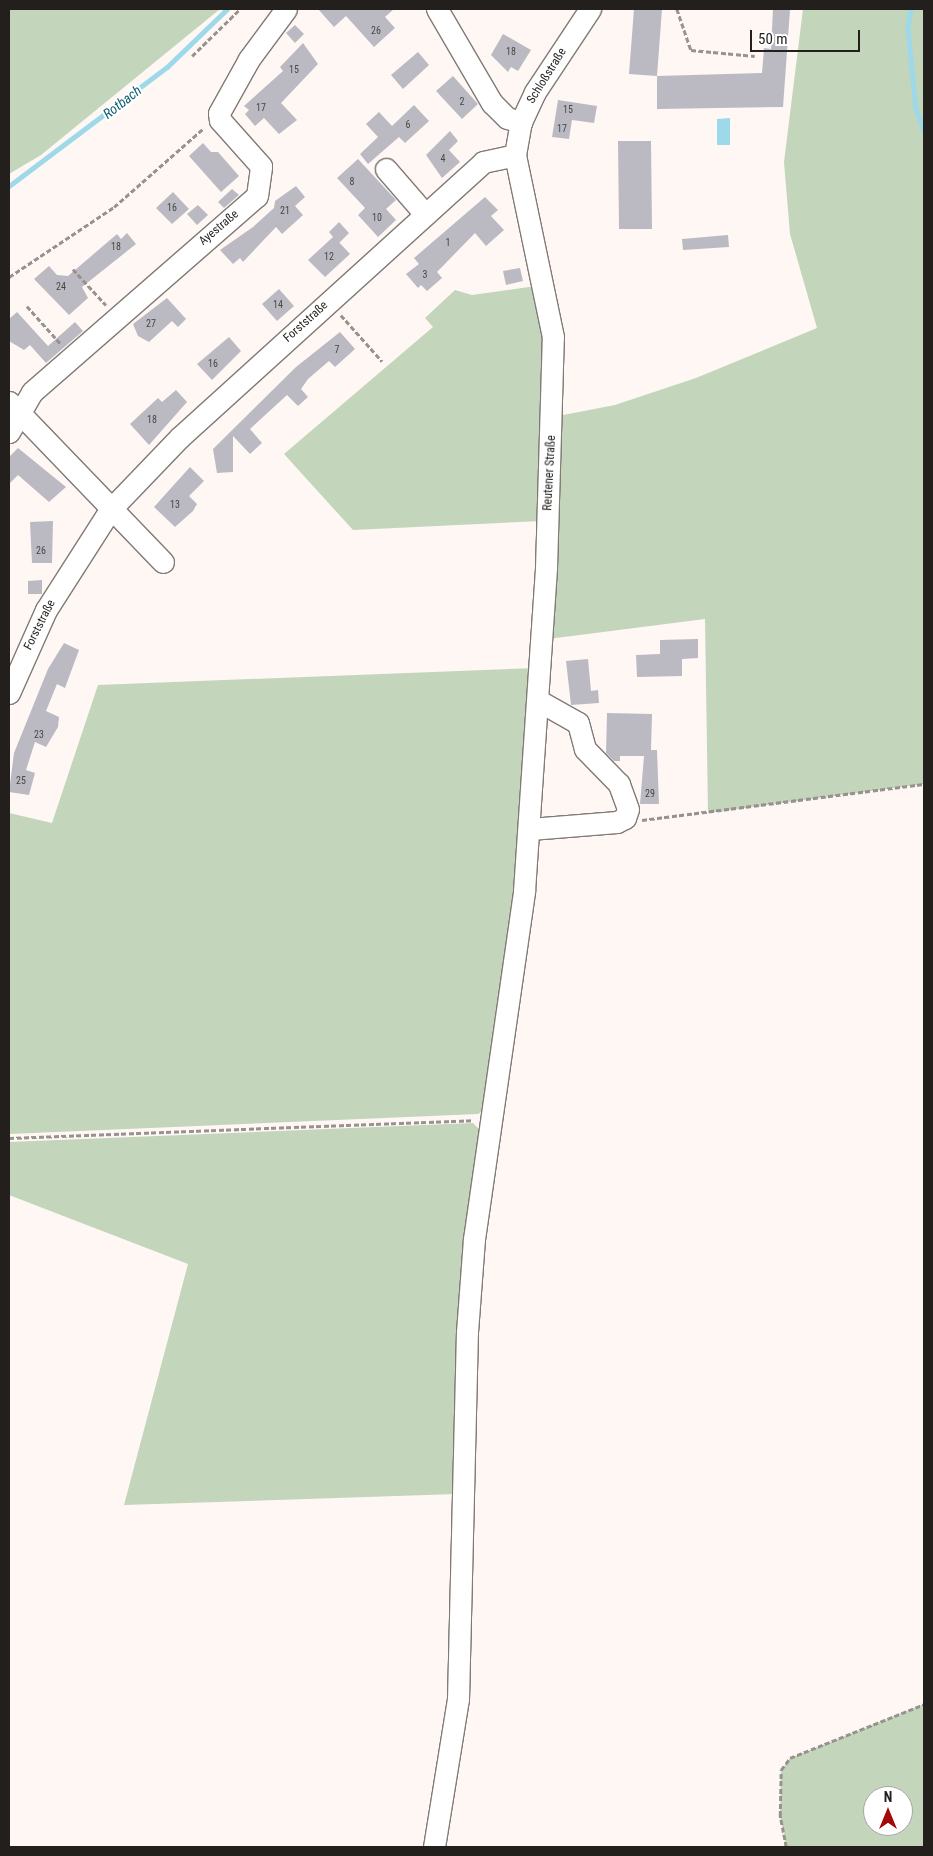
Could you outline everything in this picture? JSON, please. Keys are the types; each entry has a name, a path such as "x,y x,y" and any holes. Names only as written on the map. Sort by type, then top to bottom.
{"street":[{"path":"220,120 220,105 286,9"},
{"path":"436,9 492,103 507,118 521,122"},
{"name":"Schloßstraße","path":"521,122 535,92 590,9"},
{"name":"Ayestraße","path":"12,416 32,392 71,356 257,196 261,166 220,120"},
{"name":"Reutener Straße","path":"434,1847 458,1699 467,1332 492,1119 530,829 538,702 553,337 515,155 521,122"},
{"name":"Forststraße","path":"9,693 46,610 110,510 179,438 484,162 515,155"},
{"path":"386,169 426,214"},
{"path":"12,416 163,562"},
{"path":"530,829 605,824 625,818 627,798 585,749 578,723 538,702"}],"path":[{"path":"192,56 240,9"},
{"path":"677,9 691,50 756,56"},
{"path":"9,277 114,207 209,124 220,120"},
{"path":"73,269 102,300"},
{"path":"27,306 71,356"},
{"path":"344,318 382,361"},
{"path":"625,818 708,813 924,784"},
{"path":"9,1138 492,1119"},
{"path":"786,1847 780,1816 781,1779 790,1758 924,1704"}],"green space":[{"path":"9,9 220,9 41,155 9,174"},
{"path":"803,9 924,9 924,784 708,813 705,619 548,639 558,416 615,405 696,378 817,328 790,234 784,162"},
{"path":"536,286 546,338 540,521 353,530 284,454 433,327 425,318 455,290 472,295"},
{"path":"535,668 523,828 486,1109 478,1114 9,1134 9,813 52,823 98,685"},
{"path":"473,1123 483,1133 456,1494 124,1505 188,1264 9,1195 9,1142"},
{"path":"924,1704 924,1847 786,1847 780,1816 781,1770 790,1758"}],"water":[{"path":"730,118 730,145 717,145 717,119"}],"building":[{"path":"318,9 394,9 385,17 395,28 374,47 346,16 334,27"},
{"path":"634,9 662,9 657,76 629,74"},
{"path":"773,9 790,10 783,107 657,109 657,76 762,73 764,48 771,49"},
{"path":"295,25 304,34 295,43 286,33"},
{"path":"503,34 531,50 518,71 511,67 508,72 491,55"},
{"path":"303,43 318,64 281,103 297,120 279,134 264,118 255,126 245,114 249,110 244,106 283,71 280,67"},
{"path":"418,52 429,65 403,89 391,75"},
{"path":"453,76 478,104 462,119 436,91"},
{"path":"558,100 597,106 594,123 572,120 569,139 552,137"},
{"path":"414,105 429,121 405,143 399,137 368,164 360,154 378,137 366,124 379,112 392,126"},
{"path":"450,131 458,141 449,150 460,162 442,178 426,155"},
{"path":"618,141 651,141 652,229 619,229"},
{"path":"203,143 211,152 218,152 239,176 221,192 189,156"},
{"path":"358,159 396,200 386,209 396,220 378,237 358,215 365,208 337,178"},
{"path":"296,186 305,197 295,206 303,215 282,234 276,227 243,262 240,258 233,264 220,250 253,227 274,208 275,201"},
{"path":"232,189 239,195 224,208 218,202"},
{"path":"173,192 189,209 172,224 156,208"},
{"path":"485,197 498,210 491,216 504,230 486,246 475,233 437,272 442,278 427,291 421,285 418,288 406,274 419,264 414,258"},
{"path":"198,205 208,215 197,225 187,214"},
{"path":"339,222 349,233 339,243 350,254 325,277 308,260 333,237 329,232"},
{"path":"127,233 136,244 82,287 88,298 69,315 34,279 49,266 57,275 68,276 117,234 121,239"},
{"path":"728,235 729,247 683,250 682,239"},
{"path":"520,268 523,281 506,285 503,271"},
{"path":"279,289 294,306 277,321 262,304"},
{"path":"167,298 186,319 178,327 172,321 149,342 138,336 133,324"},
{"path":"17,312 48,346 75,322 83,331 46,363 30,345 24,350 9,341 9,319"},
{"path":"340,332 355,349 335,367 329,361 308,379 301,389 308,397 298,406 287,395 250,429 262,443 250,454 233,436 233,472 217,473 213,449 296,367"},
{"path":"229,337 241,351 212,380 197,364"},
{"path":"176,390 187,402 149,445 130,424 158,398 162,402"},
{"path":"18,448 66,487 49,502 18,475 9,484 9,457"},
{"path":"190,467 204,481 189,496 197,504 193,511 175,527 154,507"},
{"path":"53,521 52,563 32,563 30,522"},
{"path":"42,580 42,594 28,594 28,581"},
{"path":"698,639 698,658 682,659 682,676 637,677 636,655 660,654 660,640"},
{"path":"64,643 79,650 65,688 57,684 46,711 59,717 58,727 46,747 35,742 26,770 35,773 29,795 9,792 14,753 48,669"},
{"path":"588,659 591,691 598,690 599,703 571,705 566,661"},
{"path":"607,713 652,714 651,750 657,750 659,804 640,804 644,756 620,756 620,761 614,761 606,753"}],"waterway":[{"name":"Rotbach","path":"9,186 167,67 227,9"},
{"name":"Rotbach","path":"911,9 908,28 916,109 924,131"}]}
